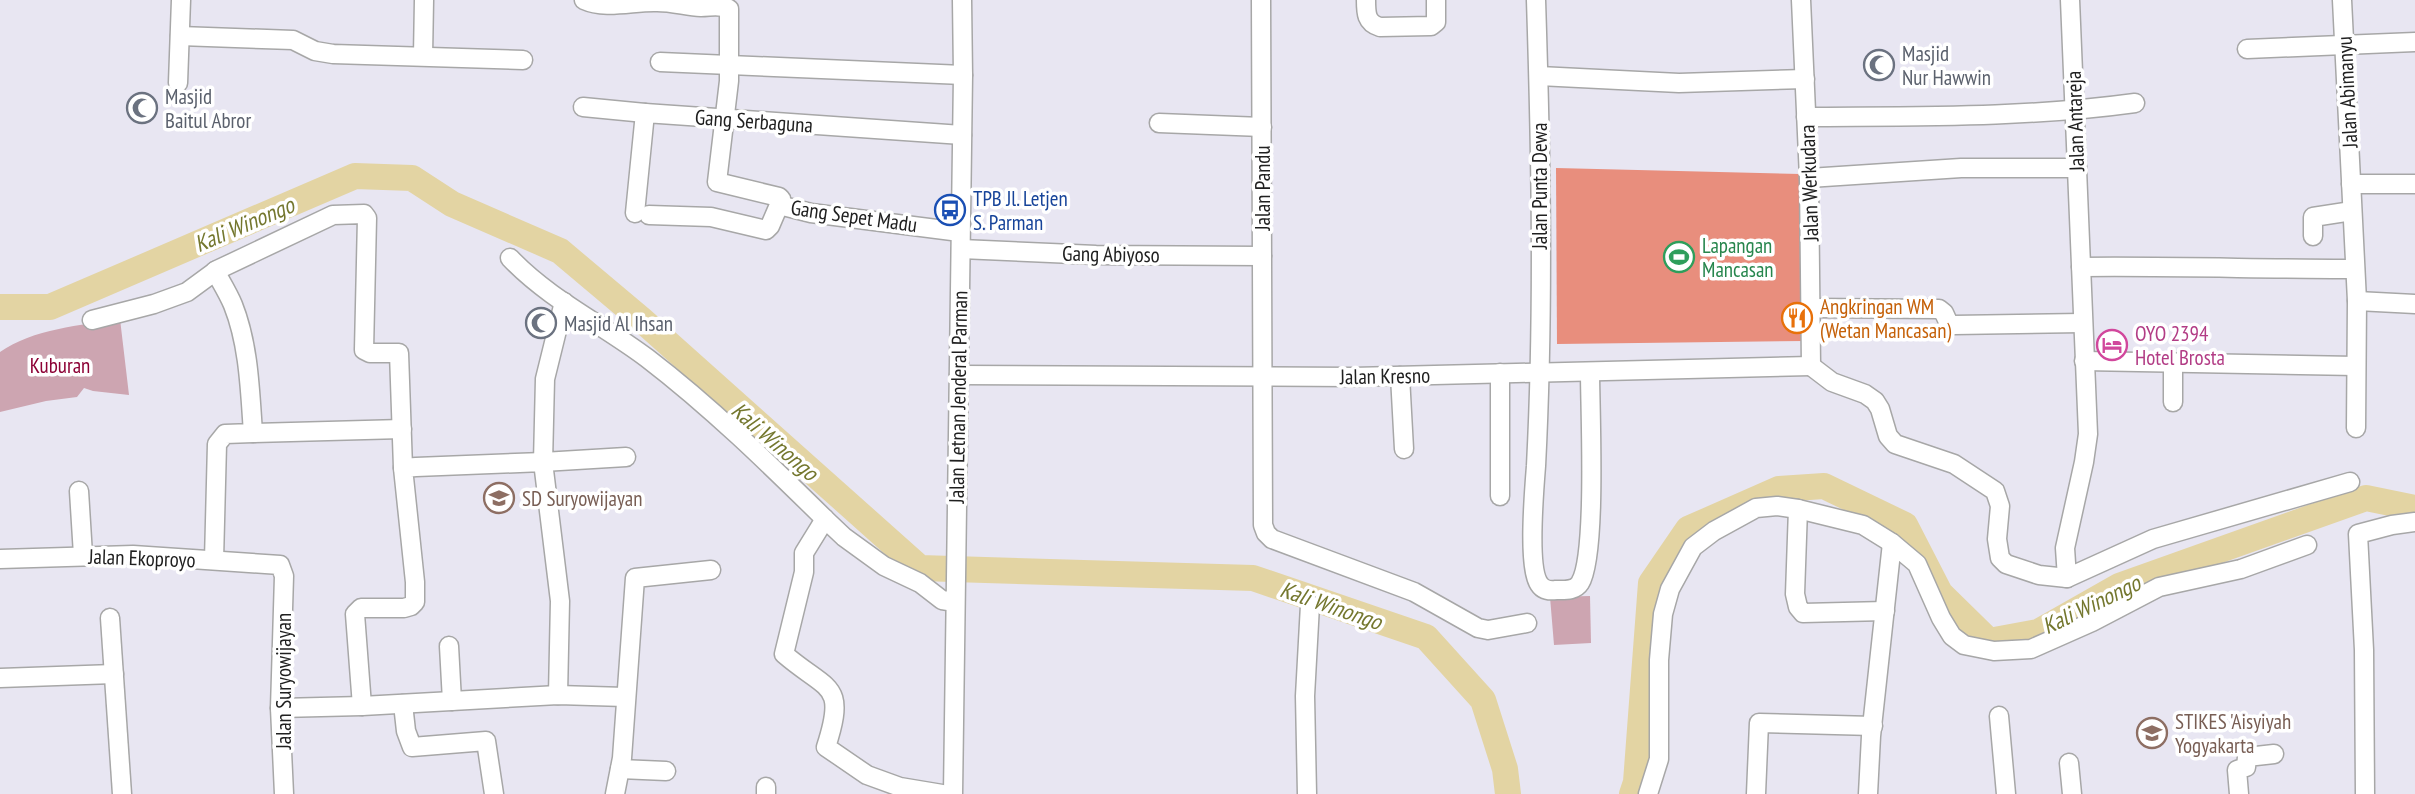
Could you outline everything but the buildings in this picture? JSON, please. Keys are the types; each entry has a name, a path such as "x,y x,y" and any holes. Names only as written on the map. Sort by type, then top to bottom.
{"street":[{"path":"178,83 181,0"},
{"path":"424,0 424,56"},
{"path":"584,0 591,3 681,3 701,7 724,6 729,9 726,118"},
{"name":"Jalan Letnan Jenderal Parman","path":"953,794 963,75 961,0"},
{"name":"Jalan Pandu","path":"1261,0 1263,525 1266,533 1272,539 1414,592 1478,628 1528,623"},
{"path":"1366,0 1368,19 1380,27 1431,26 1436,22 1436,0"},
{"name":"Jalan Punta Dewa","path":"1536,0 1541,372 1533,531 1537,581 1542,588 1550,591 1577,587 1584,574 1590,514 1590,372"},
{"name":"Jalan Werkudara","path":"1801,0 1809,178 1811,366"},
{"name":"Jalan Antareja","path":"2067,578 2065,548 2088,434 2070,0"},
{"name":"Jalan Abimanyu","path":"2342,0 2357,301 2356,428"},
{"path":"180,36 293,40 315,51 333,54 523,60"},
{"path":"2247,49 2415,42"},
{"path":"660,62 963,75"},
{"path":"1539,76 1679,83 1805,79"},
{"path":"1806,117 2076,111 2135,103"},
{"name":"Gang Serbaguna","path":"583,107 962,135"},
{"path":"645,113 642,214 711,217 766,230 779,205"},
{"name":"Gang Sepet Madu","path":"726,118 717,183 779,197 779,205 811,213 960,240"},
{"path":"1159,123 1262,127"},
{"path":"1809,178 1961,167 2077,168"},
{"path":"2351,184 2415,184"},
{"path":"2313,236 2313,217 2352,211"},
{"path":"92,320 154,304 187,292 215,271 333,215 365,214 364,350 370,353 399,353 404,468 415,602 404,608 361,608 355,614 362,706"},
{"name":"Gang Abiyoso","path":"960,240 1096,255 1262,256"},
{"path":"510,258 547,291 644,355 694,394 844,537 884,566 920,583 942,600 955,599"},
{"path":"2081,267 2355,269"},
{"path":"215,271 240,327 249,377 253,433"},
{"path":"2357,301 2415,304"},
{"path":"558,695 560,601 543,462 545,379 564,302"},
{"path":"1812,308 1939,309 1950,324 1954,325 2082,323"},
{"path":"2084,361 2356,366"},
{"path":"2173,362 2173,402"},
{"path":"1811,366 1832,382 1865,394 1875,401 1888,436 1895,444 1954,464 1995,491 2000,506 1998,553 2003,561 2039,575 2067,578 2161,536 2350,482"},
{"name":"Jalan Kresno","path":"959,375 1400,376 1811,366"},
{"path":"1500,373 1500,496"},
{"path":"1400,376 1404,449"},
{"path":"214,561 217,444 225,434 402,429"},
{"path":"404,468 626,457"},
{"path":"79,491 82,555"},
{"path":"1648,794 1659,759 1659,660 1663,614 1670,589 1693,547 1735,518 1756,508 1777,506 1798,509 1863,525 1892,542 1917,564 1952,636 1964,645 1994,651 2031,649 2092,622 2159,587 2252,565 2307,545"},
{"path":"1798,509 1795,594 1798,607 1803,613 1885,611"},
{"path":"825,519 804,553 804,572 784,654 832,690 836,705 826,747 867,775 900,787 942,794"},
{"path":"2365,794 2364,650 2358,534 2392,524 2415,522"},
{"path":"1868,794 1872,726 1892,542"},
{"name":"Jalan Ekoproyo","path":"0,559 133,555 275,563 282,568"},
{"name":"Jalan Suryowijayan","path":"282,568 280,708 284,794"},
{"path":"615,794 620,769 635,578 711,570"},
{"path":"1307,794 1305,696 1310,605"},
{"path":"110,618 122,794"},
{"path":"449,646 452,701"},
{"path":"0,678 114,674"},
{"path":"280,708 558,695 625,697"},
{"path":"404,704 406,731 413,752 485,740 494,794"},
{"path":"1999,716 2006,794"},
{"path":"1756,794 1759,723 1872,726"},
{"path":"2239,794 2237,769 2246,767 2247,757 2274,754"},
{"path":"2069,763 2072,794"},
{"path":"620,769 666,771"}],"green space":[{"name":"Kuburan","path":"120,319 129,395 84,388 77,397 0,412 0,352 42,333"},
{"path":"1590,596 1591,643 1554,645 1550,597"}],"shaded area":[{"name":"Lapangan Mancasan","path":"1556,168 1800,174 1804,341 1557,344"}],"waterway":[{"name":"Kali Winongo","path":"0,307 50,307 355,176 412,178 452,204 560,251 642,320 920,568 1253,578 1426,637 1483,700 1505,769 1508,794"},
{"name":"Kali Winongo","path":"1632,794 1636,782 1651,583 1688,529 1779,489 1824,486 1905,525 1940,593 1989,641 2038,632 2119,586 2366,498 2415,508"}],"place":[{"name":"Masjid Nur Hawwin","path":"1879,65"},
{"name":"Masjid Baitul Abror","path":"142,108"},
{"name":"TPB Jl. Letjen S. Parman","path":"950,210"},
{"name":"Lapangan Mancasan","path":"1679,257"},
{"name":"Angkringan WM (Wetan Mancasan)","path":"1797,318"},
{"name":"Masjid Al Ihsan","path":"541,323"},
{"name":"OYO 2394 Hotel Brosta","path":"2112,345"},
{"name":"SD Suryowijayan","path":"499,498"},
{"name":"STIKES 'Aisyiyah Yogyakarta","path":"2152,733"}]}
